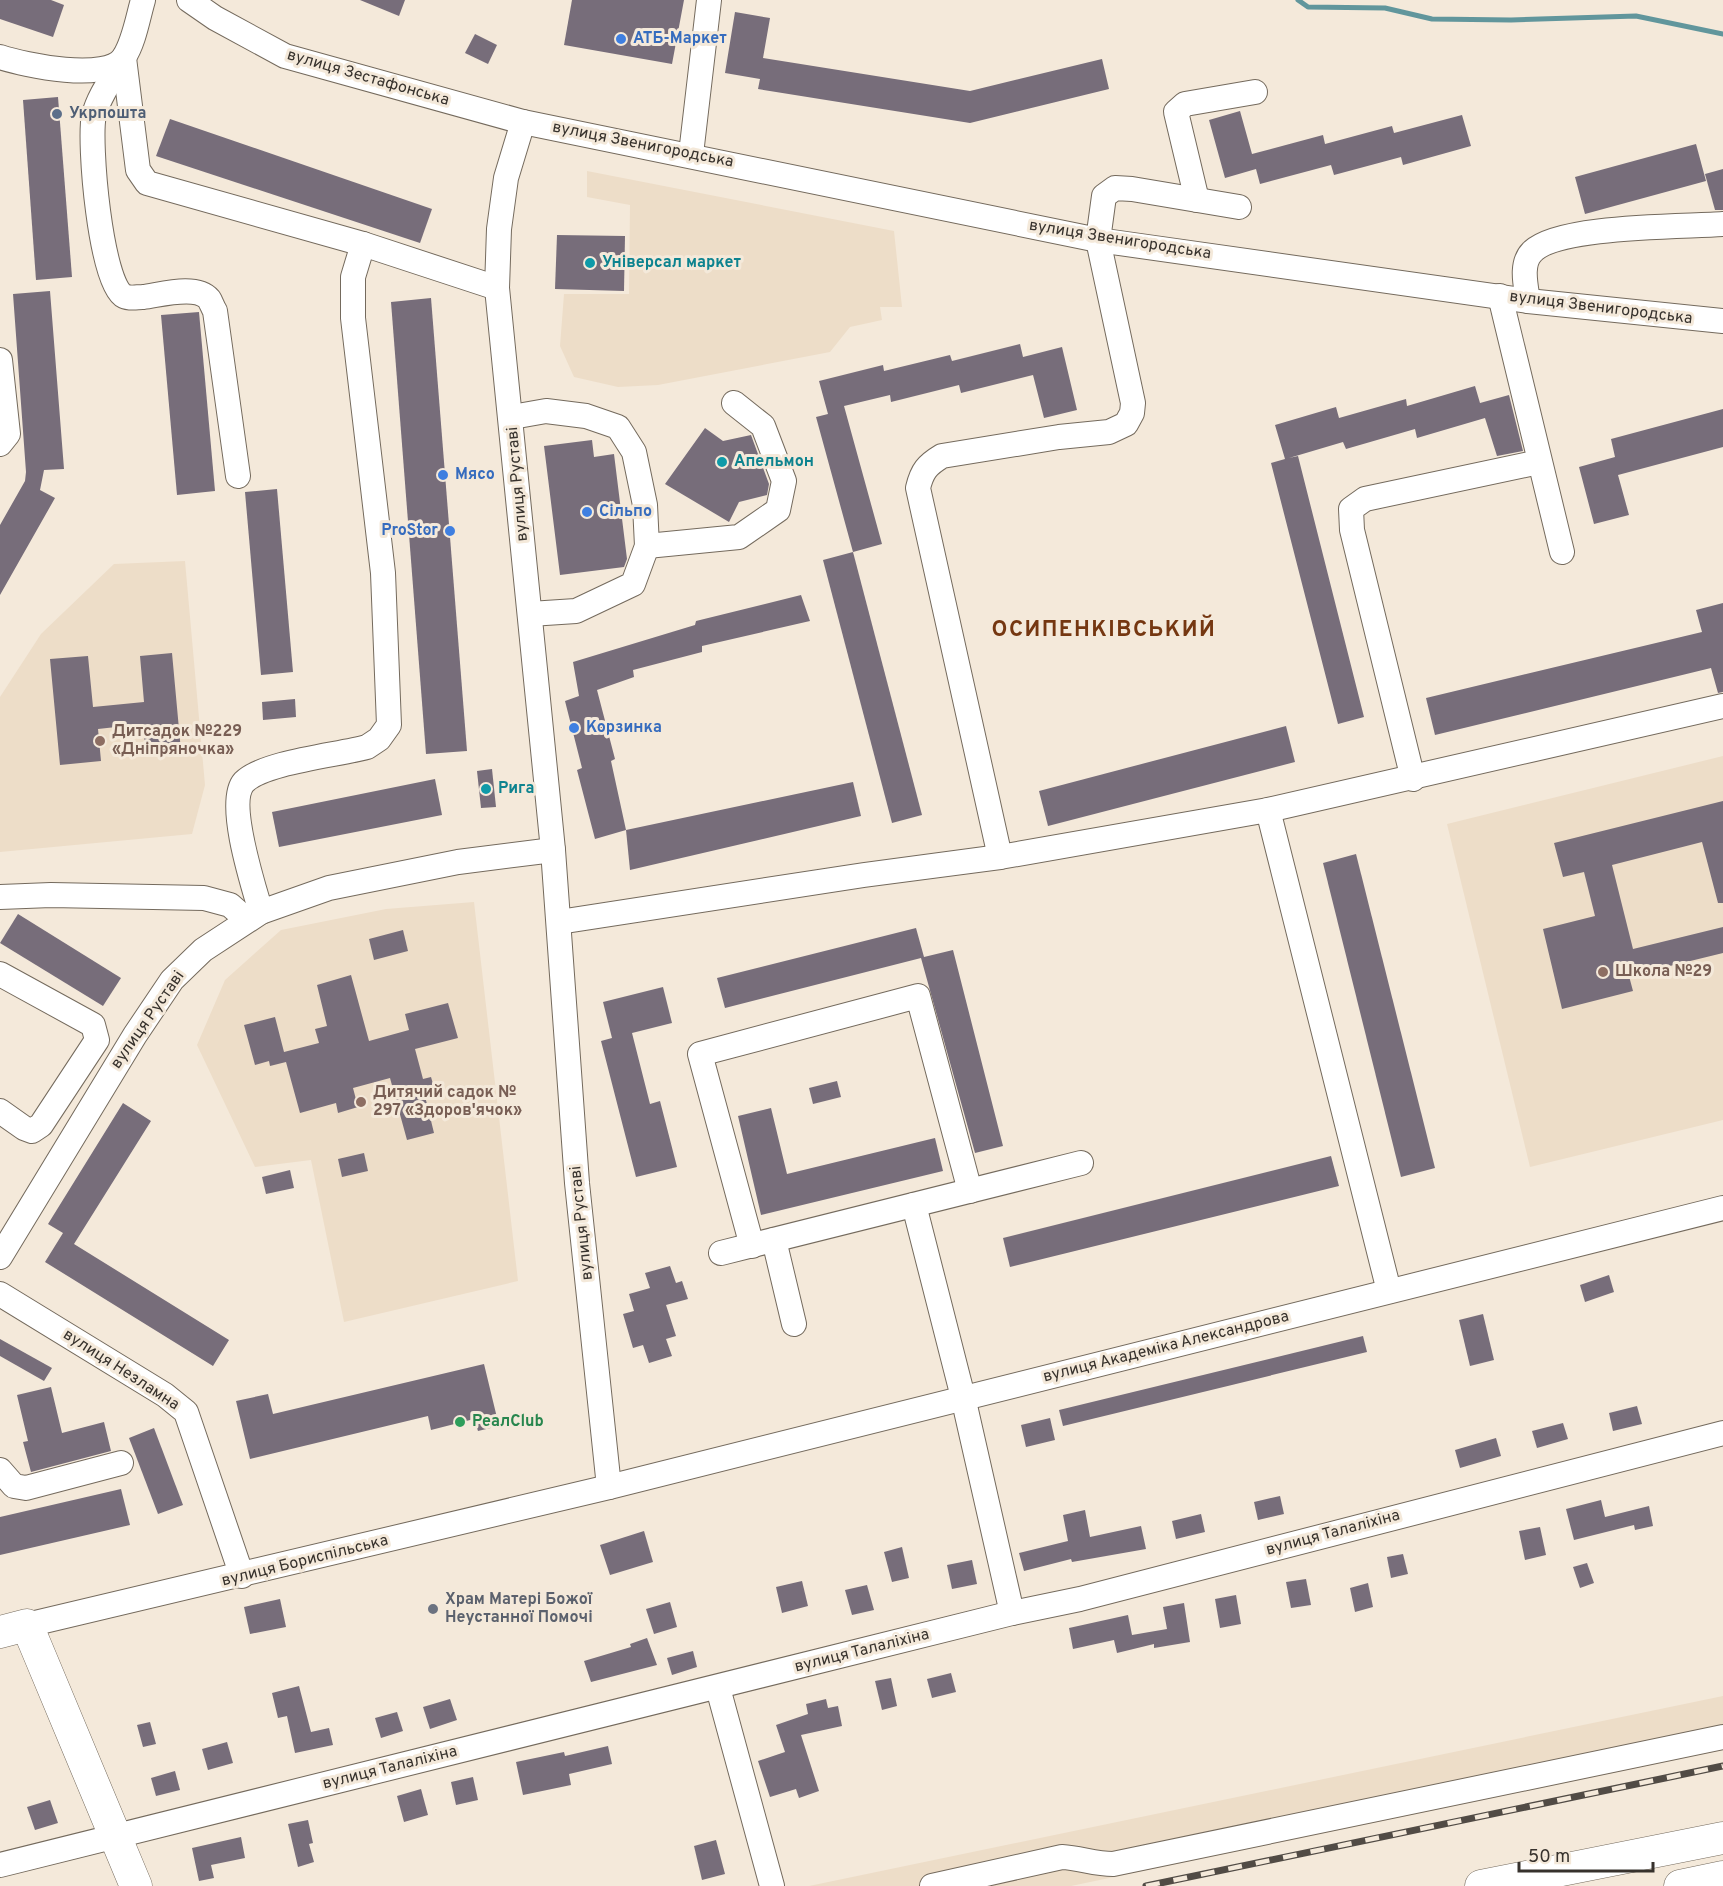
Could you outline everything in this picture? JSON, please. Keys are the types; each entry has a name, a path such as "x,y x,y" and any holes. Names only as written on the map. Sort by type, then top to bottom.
{"main road":[{"path":"14,1628 114,1835 136,1886"},
{"path":"1481,1886 1723,1838"},
{"path":"1680,1886 1723,1877"}],"street":[{"path":"143,0 124,58 97,109 93,133 94,173 110,273 118,292 130,298 197,291 209,299 215,311 238,476"},
{"name":"вулиця Зестафонська","path":"189,0 215,18 285,56 523,122"},
{"path":"692,154 709,0"},
{"path":"1,58 35,67 64,70 97,69 113,65 124,58"},
{"path":"124,58 138,170 147,183 363,244 497,288"},
{"path":"1197,200 1176,112 1185,104 1255,92"},
{"name":"вулиця Звенигородська","path":"523,122 692,154 1098,240 1528,301 1723,321"},
{"name":"вулиця Руставі","path":"523,122 506,178 499,229 497,288 512,417 554,850 577,1183 609,1487"},
{"path":"1000,857 918,488 921,473 930,463 942,456 1059,437 1109,432 1126,424 1130,419 1133,403 1098,240 1104,196 1114,188 1239,207"},
{"path":"1528,301 1524,265 1532,251 1555,240 1580,233 1723,224"},
{"path":"254,916 238,817 240,790 244,783 254,776 287,764 368,747 379,739 389,725 382,573 353,318 353,277 363,244"},
{"path":"1500,296 1562,552"},
{"path":"0,360 8,434 0,444"},
{"path":"647,546 738,537 778,510 784,481 763,426 734,403"},
{"path":"512,417 546,411 586,416 618,428 634,452 645,506 647,546 633,585 576,611 531,614"},
{"path":"1413,779 1352,530 1351,509 1365,499 1539,462"},
{"path":"559,921 1000,857 1268,810 1413,779 1723,706"},
{"path":"1268,810 1389,1291"},
{"name":"вулиця Руставі","path":"0,1257 108,1077 172,980 203,950 254,916 328,888 458,862 554,850"},
{"path":"0,897 51,895 204,898 230,905 254,916"},
{"path":"0,974 93,1025 97,1040 41,1125 32,1131 0,1111"},
{"path":"795,1324 763,1243 700,1054 918,996 970,1191"},
{"path":"721,1253 1081,1163"},
{"path":"914,1205 963,1397 1012,1613"},
{"name":"вулиця Академіка Александрова","path":"609,1487 1723,1208"},
{"name":"вулиця Незламна","path":"0,1294 165,1395 186,1413 242,1576"},
{"name":"вулиця Талаліхіна","path":"0,1865 1012,1613 1080,1599 1723,1433"},
{"path":"0,1470 14,1486 26,1488 121,1463"},
{"name":"вулиця Бориспільська","path":"14,1628 242,1576 609,1487"},
{"path":"718,1688 772,1886"},
{"path":"932,1886 1062,1857 1081,1858 1094,1864 1113,1864 1723,1737"}],"shaded area":[{"path":"587,171 894,231 902,307 880,307 882,320 850,327 830,352 658,385 618,387 574,377 560,346 564,294 629,294 630,205 587,197"},
{"name":"Дитсадок №229 «Дніпряночка»","path":"185,561 205,785 192,834 0,852 0,697 41,634 114,564"},
{"name":"Школа №29","path":"1723,756 1723,1120 1530,1167 1447,824"},
{"name":"Дитячий садок № 297 «Здоров'ячок»","path":"474,902 518,1281 344,1322 311,1160 255,1167 197,1045 225,980 281,930 386,909"},
{"path":"1723,1696 1723,1750 1071,1886 809,1886"}],"building":[{"path":"0,0 51,0 64,5 53,37 0,19"},
{"path":"360,0 405,0 399,16"},
{"path":"572,0 684,0 672,64 564,45"},
{"path":"735,12 770,18 763,58 970,91 1102,59 1109,89 970,123 758,89 760,79 725,73"},
{"path":"475,34 497,45 488,64 465,53"},
{"path":"58,97 72,277 36,280 23,100"},
{"path":"1240,111 1252,154 1323,135 1325,144 1392,126 1394,133 1462,115 1471,146 1403,165 1401,157 1334,175 1331,165 1260,184 1256,169 1225,178 1209,120"},
{"path":"170,119 432,209 420,243 156,156"},
{"path":"1696,144 1706,181 1585,214 1575,177"},
{"path":"1723,169 1723,210 1715,210 1705,174"},
{"name":"Універсал маркет","path":"557,235 625,236 624,291 555,289"},
{"path":"50,291 64,469 44,470 40,490 55,498 0,595 0,525 25,481 26,472 13,294"},
{"path":"431,298 467,751 426,754 391,302"},
{"path":"199,312 215,491 177,495 161,315"},
{"path":"1020,344 1023,357 1062,347 1077,410 1044,418 1033,375 961,393 959,385 891,402 890,395 844,406 882,544 853,552 816,417 828,414 819,381 883,365 884,371 950,355 952,361"},
{"path":"1475,386 1480,403 1509,395 1523,451 1497,456 1485,418 1417,438 1415,429 1346,449 1343,442 1289,458 1298,456 1364,717 1338,724 1271,463 1285,459 1275,425 1336,407 1339,418 1406,399 1407,406"},
{"path":"1723,409 1723,447 1618,475 1629,515 1594,524 1579,467 1615,457 1611,439"},
{"name":"Апельмон","path":"705,428 723,441 751,435 769,484 767,495 739,502 729,522 665,484"},
{"name":"Сільпо","path":"592,440 594,457 614,454 627,559 624,567 560,575 544,446"},
{"path":"277,489 293,672 261,675 245,492"},
{"path":"853,552 922,815 892,823 823,560"},
{"path":"801,595 810,621 702,646 702,652 633,670 634,677 597,690 615,759 611,761 626,830 595,839 577,770 582,768 565,701 579,696 573,662 695,625 696,621"},
{"path":"1723,603 1723,692 1718,693 1711,668 1435,735 1426,698 1702,632 1696,610"},
{"path":"172,653 181,751 146,755 143,724 98,729 101,761 60,765 50,659 88,656 93,707 144,702 140,656"},
{"path":"295,699 296,717 263,720 262,702"},
{"path":"1286,726 1295,762 1048,826 1039,791"},
{"name":"Рига","path":"492,769 496,807 481,808 477,771"},
{"path":"435,779 442,815 279,847 272,812"},
{"path":"853,782 861,816 630,870 626,830"},
{"path":"1723,801 1723,903 1718,903 1702,842 1612,865 1633,949 1723,927 1723,953 1629,976 1633,991 1562,1009 1543,929 1595,916 1584,872 1563,877 1554,843"},
{"path":"1356,854 1435,1168 1401,1177 1323,863"},
{"path":"18,914 121,978 103,1006 0,943"},
{"path":"916,928 924,957 953,950 1003,1146 975,1153 921,958 725,1008 717,978"},
{"path":"403,930 408,951 374,960 369,939"},
{"path":"351,975 369,1041 409,1030 405,1014 448,1003 458,1038 415,1049 423,1079 431,1077 436,1094 425,1096 434,1133 407,1140 390,1078 353,1088 358,1107 338,1113 336,1103 300,1113 286,1062 270,1066 269,1061 255,1065 244,1025 275,1017 284,1052 319,1043 315,1029 327,1026 317,985"},
{"path":"663,987 672,1023 632,1033 650,1104 660,1101 677,1167 636,1177 601,1041 612,1038 603,1002"},
{"path":"837,1081 841,1097 813,1104 809,1088"},
{"path":"123,1103 151,1121 74,1244 229,1340 213,1366 45,1262 63,1233 48,1224"},
{"path":"771,1108 787,1174 935,1138 943,1171 761,1215 738,1116"},
{"path":"364,1153 368,1171 342,1177 338,1159"},
{"path":"1331,1156 1339,1186 1010,1267 1003,1238"},
{"path":"290,1170 294,1188 266,1194 262,1177"},
{"path":"670,1266 676,1283 682,1281 688,1299 666,1305 676,1336 666,1339 672,1356 649,1363 643,1345 633,1348 623,1314 634,1311 629,1294 650,1288 645,1273"},
{"path":"1609,1275 1614,1292 1585,1302 1580,1285"},
{"path":"1483,1314 1494,1360 1470,1366 1459,1320"},
{"path":"1363,1336 1367,1352 1063,1426 1059,1410"},
{"path":"0,1339 52,1368 44,1381 0,1356"},
{"path":"484,1364 499,1426 478,1431 474,1419 431,1430 428,1416 250,1459 236,1401 268,1394 273,1414"},
{"path":"51,1387 62,1433 104,1422 111,1451 31,1472 23,1442 28,1441 17,1395"},
{"path":"1637,1406 1642,1424 1613,1431 1609,1413"},
{"path":"1050,1418 1055,1440 1026,1447 1021,1425"},
{"path":"1563,1423 1568,1439 1537,1448 1532,1431"},
{"path":"154,1428 183,1505 158,1514 129,1438"},
{"path":"1496,1438 1501,1456 1460,1468 1455,1450"},
{"path":"121,1489 130,1525 0,1555 0,1517"},
{"path":"1280,1496 1284,1514 1258,1520 1254,1502"},
{"path":"1601,1500 1605,1517 1649,1506 1653,1526 1635,1530 1634,1525 1574,1540 1566,1509"},
{"path":"1085,1510 1090,1537 1141,1526 1146,1549 1072,1562 1071,1559 1024,1571 1019,1553 1068,1541 1063,1515"},
{"path":"1201,1514 1205,1532 1176,1539 1172,1521"},
{"path":"1540,1527 1546,1555 1525,1560 1519,1531"},
{"path":"644,1531 653,1562 610,1575 600,1545"},
{"path":"902,1547 909,1578 892,1582 884,1552"},
{"path":"1403,1554 1408,1574 1391,1578 1387,1557"},
{"path":"972,1560 977,1584 952,1589 947,1565"},
{"path":"1587,1563 1594,1583 1580,1588 1573,1567"},
{"path":"1306,1579 1311,1605 1291,1608 1286,1582"},
{"path":"802,1581 808,1606 782,1613 776,1587"},
{"path":"1368,1583 1373,1607 1355,1612 1350,1588"},
{"path":"867,1585 874,1610 852,1615 845,1590"},
{"path":"1236,1595 1241,1624 1220,1628 1215,1599"},
{"path":"280,1599 286,1627 250,1634 244,1607"},
{"path":"670,1602 677,1627 654,1634 646,1609"},
{"path":"1184,1603 1190,1642 1154,1648 1154,1644 1117,1653 1114,1640 1073,1649 1069,1628 1128,1615 1132,1635 1167,1629 1163,1607"},
{"path":"647,1638 657,1665 591,1682 584,1661 631,1647 630,1644"},
{"path":"693,1651 697,1667 672,1675 667,1658"},
{"path":"951,1673 956,1692 932,1698 927,1679"},
{"path":"891,1678 897,1706 882,1710 875,1681"},
{"path":"299,1686 311,1732 329,1728 333,1745 295,1753 287,1716 278,1718 272,1693"},
{"path":"450,1699 457,1720 430,1729 423,1707"},
{"path":"826,1699 828,1708 838,1706 842,1726 801,1735 819,1791 799,1798 796,1789 770,1797 758,1761 785,1752 776,1725 808,1714 806,1704"},
{"path":"397,1712 403,1731 381,1738 375,1718"},
{"path":"150,1722 156,1744 143,1747 137,1725"},
{"path":"227,1742 233,1763 208,1770 202,1749"},
{"path":"608,1746 612,1764 569,1774 571,1785 523,1795 516,1762 564,1752 565,1756"},
{"path":"175,1771 180,1790 156,1796 151,1778"},
{"path":"473,1777 478,1800 456,1805 451,1782"},
{"path":"421,1789 428,1815 404,1822 397,1796"},
{"path":"50,1800 58,1823 35,1830 27,1807"},
{"path":"308,1820 313,1843 309,1844 314,1862 298,1867 288,1824"},
{"path":"241,1837 245,1858 211,1865 214,1878 199,1881 192,1848"},
{"path":"716,1840 725,1874 702,1880 694,1846"}],"waterway":[{"path":"1298,0 1308,7 1385,8 1432,19 1511,20 1636,16 1723,34"}],"railway":[{"path":"1146,1886 1723,1766"}],"place":[{"name":"АТБ-Маркет","path":"621,39"},
{"name":"Укрпошта","path":"57,114"},
{"name":"Універсал маркет","path":"590,263"},
{"name":"Апельмон","path":"722,462"},
{"name":"Мясо","path":"443,475"},
{"name":"Сільпо","path":"587,512"},
{"name":"ProStor","path":"450,531"},
{"name":"Корзинка","path":"574,728"},
{"name":"Дитсадок №229 «Дніпряночка»","path":"100,741"},
{"name":"Рига","path":"486,789"},
{"name":"Школа №29","path":"1603,972"},
{"name":"Дитячий садок № 297 «Здоров'ячок»","path":"361,1102"},
{"name":"РеалClub","path":"460,1422"},
{"name":"Храм Матері Божої Неустанної Помочі","path":"433,1609"}],"district":[{"name":"ОСИПЕНКІВСЬКИЙ","path":"1104,630"}]}
